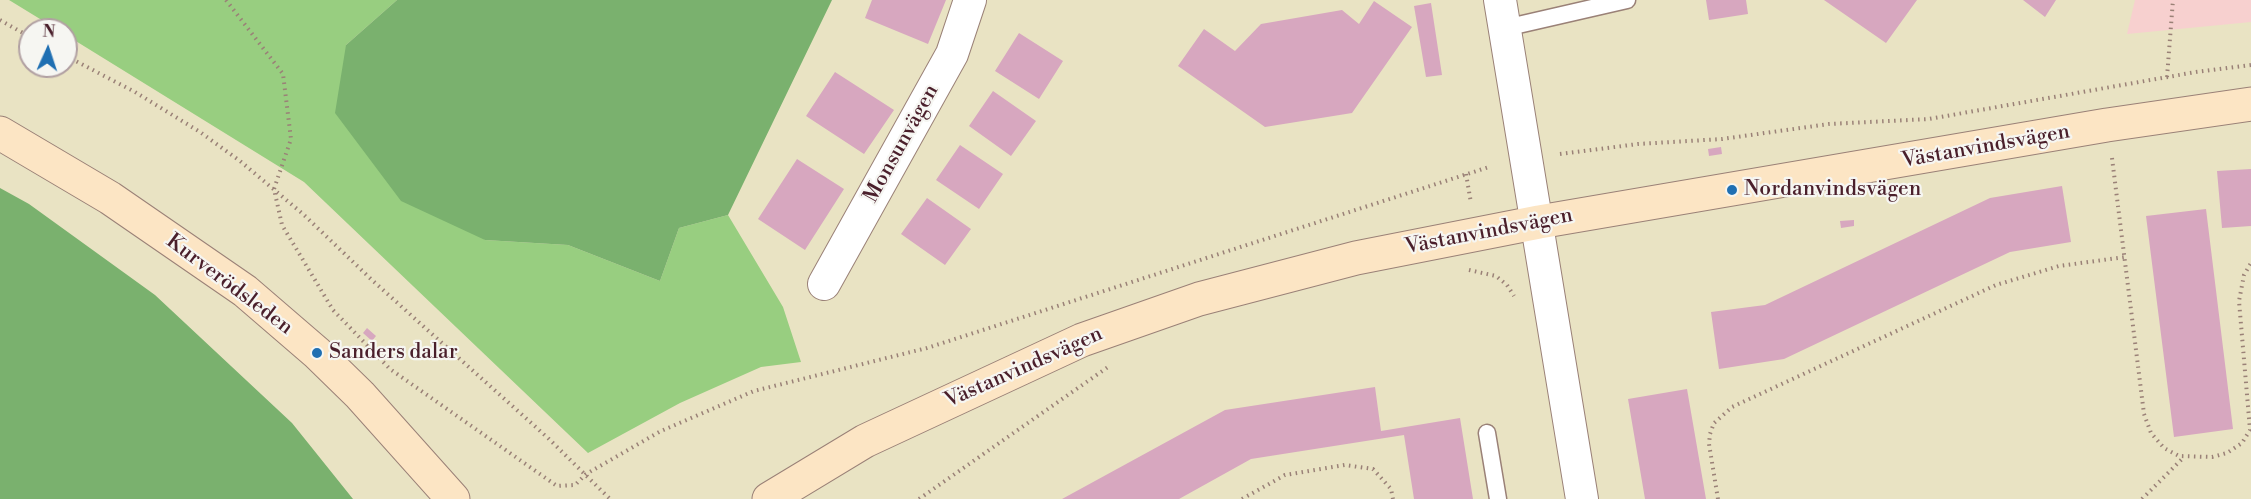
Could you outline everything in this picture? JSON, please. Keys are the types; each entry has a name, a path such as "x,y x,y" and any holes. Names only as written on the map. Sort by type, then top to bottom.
{"street":[{"name":"Monsunvägen","path":"824,284 952,54 970,0"},
{"path":"1503,14 1539,222 1582,499"},
{"name":"Västanvindsvägen","path":"769,499 865,441 1082,340 1199,299 1344,261 1539,222 2107,125 2251,104"},
{"name":"Kurverödsleden","path":"0,134 110,198 245,291 317,353 360,395 453,499"}],"lane":[{"path":"1503,14 1627,0"},
{"path":"1487,433 1498,499"}],"path":[{"path":"226,0 283,74 291,139 274,189 282,225 333,310 390,369 557,486 575,485 586,474 661,431 754,391 927,348 1489,167"},
{"path":"2167,78 2173,0"},
{"path":"0,20 18,30"},
{"path":"78,62 135,92 200,132 274,189 586,474 610,499"},
{"path":"1560,154 1638,144 1722,139 1829,124 1929,119 2251,65"},
{"path":"2112,154 2144,414 2151,433 2164,448 2184,457 2212,457 2227,453 2242,443 2250,430 2251,415 2240,301 2244,275 2251,263"},
{"path":"1718,499 1709,444 1710,434 1714,423 1732,407 1996,285 2059,266 2125,257"},
{"path":"1468,270 1496,276 1507,285 1514,296"},
{"path":"328,314 333,310"},
{"path":"919,499 1109,367"},
{"path":"2142,499 2184,457"},
{"path":"1242,499 1285,475 1345,465 1373,469 1387,483 1393,499"}],"shaded area":[{"path":"2135,0 2251,0 2251,22 2127,34"}],"green space":[{"path":"9,0 397,0 346,45 485,240 568,245 660,281 679,228 728,215 783,307 801,362 761,367 680,403 588,453 304,182 78,42 78,18 38,18"},
{"path":"397,0 832,0 728,215 679,228 660,281 568,245 485,240 401,201 335,113 346,45"},
{"path":"0,188 29,204 155,295 292,423 353,499 0,499"}],"building":[{"path":"872,0 946,0 928,44 865,18"},
{"path":"1706,0 1746,0 1748,14 1709,20"},
{"path":"1824,0 1917,0 1886,43"},
{"path":"2023,0 2056,0 2045,17"},
{"path":"1374,1 1412,27 1352,113 1265,127 1178,66 1204,29 1235,51 1261,24 1342,10 1359,24"},
{"path":"1431,3 1442,75 1426,77 1414,6"},
{"path":"1019,33 1063,61 1039,99 995,71"},
{"path":"835,72 894,110 864,154 806,116"},
{"path":"993,91 1036,121 1011,156 969,126"},
{"path":"960,145 1003,174 979,209 936,180"},
{"path":"1721,147 1722,154 1709,156 1708,149"},
{"path":"797,159 844,189 805,250 758,219"},
{"path":"2251,169 2251,226 2222,228 2217,171"},
{"path":"2062,186 2071,242 2010,252 1784,359 1719,369 1711,312 1765,305 1990,198"},
{"path":"927,198 971,229 945,265 901,234"},
{"path":"2206,209 2233,429 2174,437 2146,216"},
{"path":"1854,220 1854,226 1841,228 1840,221"},
{"path":"367,328 376,336 372,341 363,333"},
{"path":"1375,387 1381,431 1460,418 1473,499 1414,499 1404,435 1251,459 1179,499 1062,499 1225,410"},
{"path":"1687,389 1706,499 1645,499 1628,399"}],"place":[{"name":"Nordanvindsvägen","path":"1732,190"},
{"name":"Sanders dalar","path":"317,353"}]}
